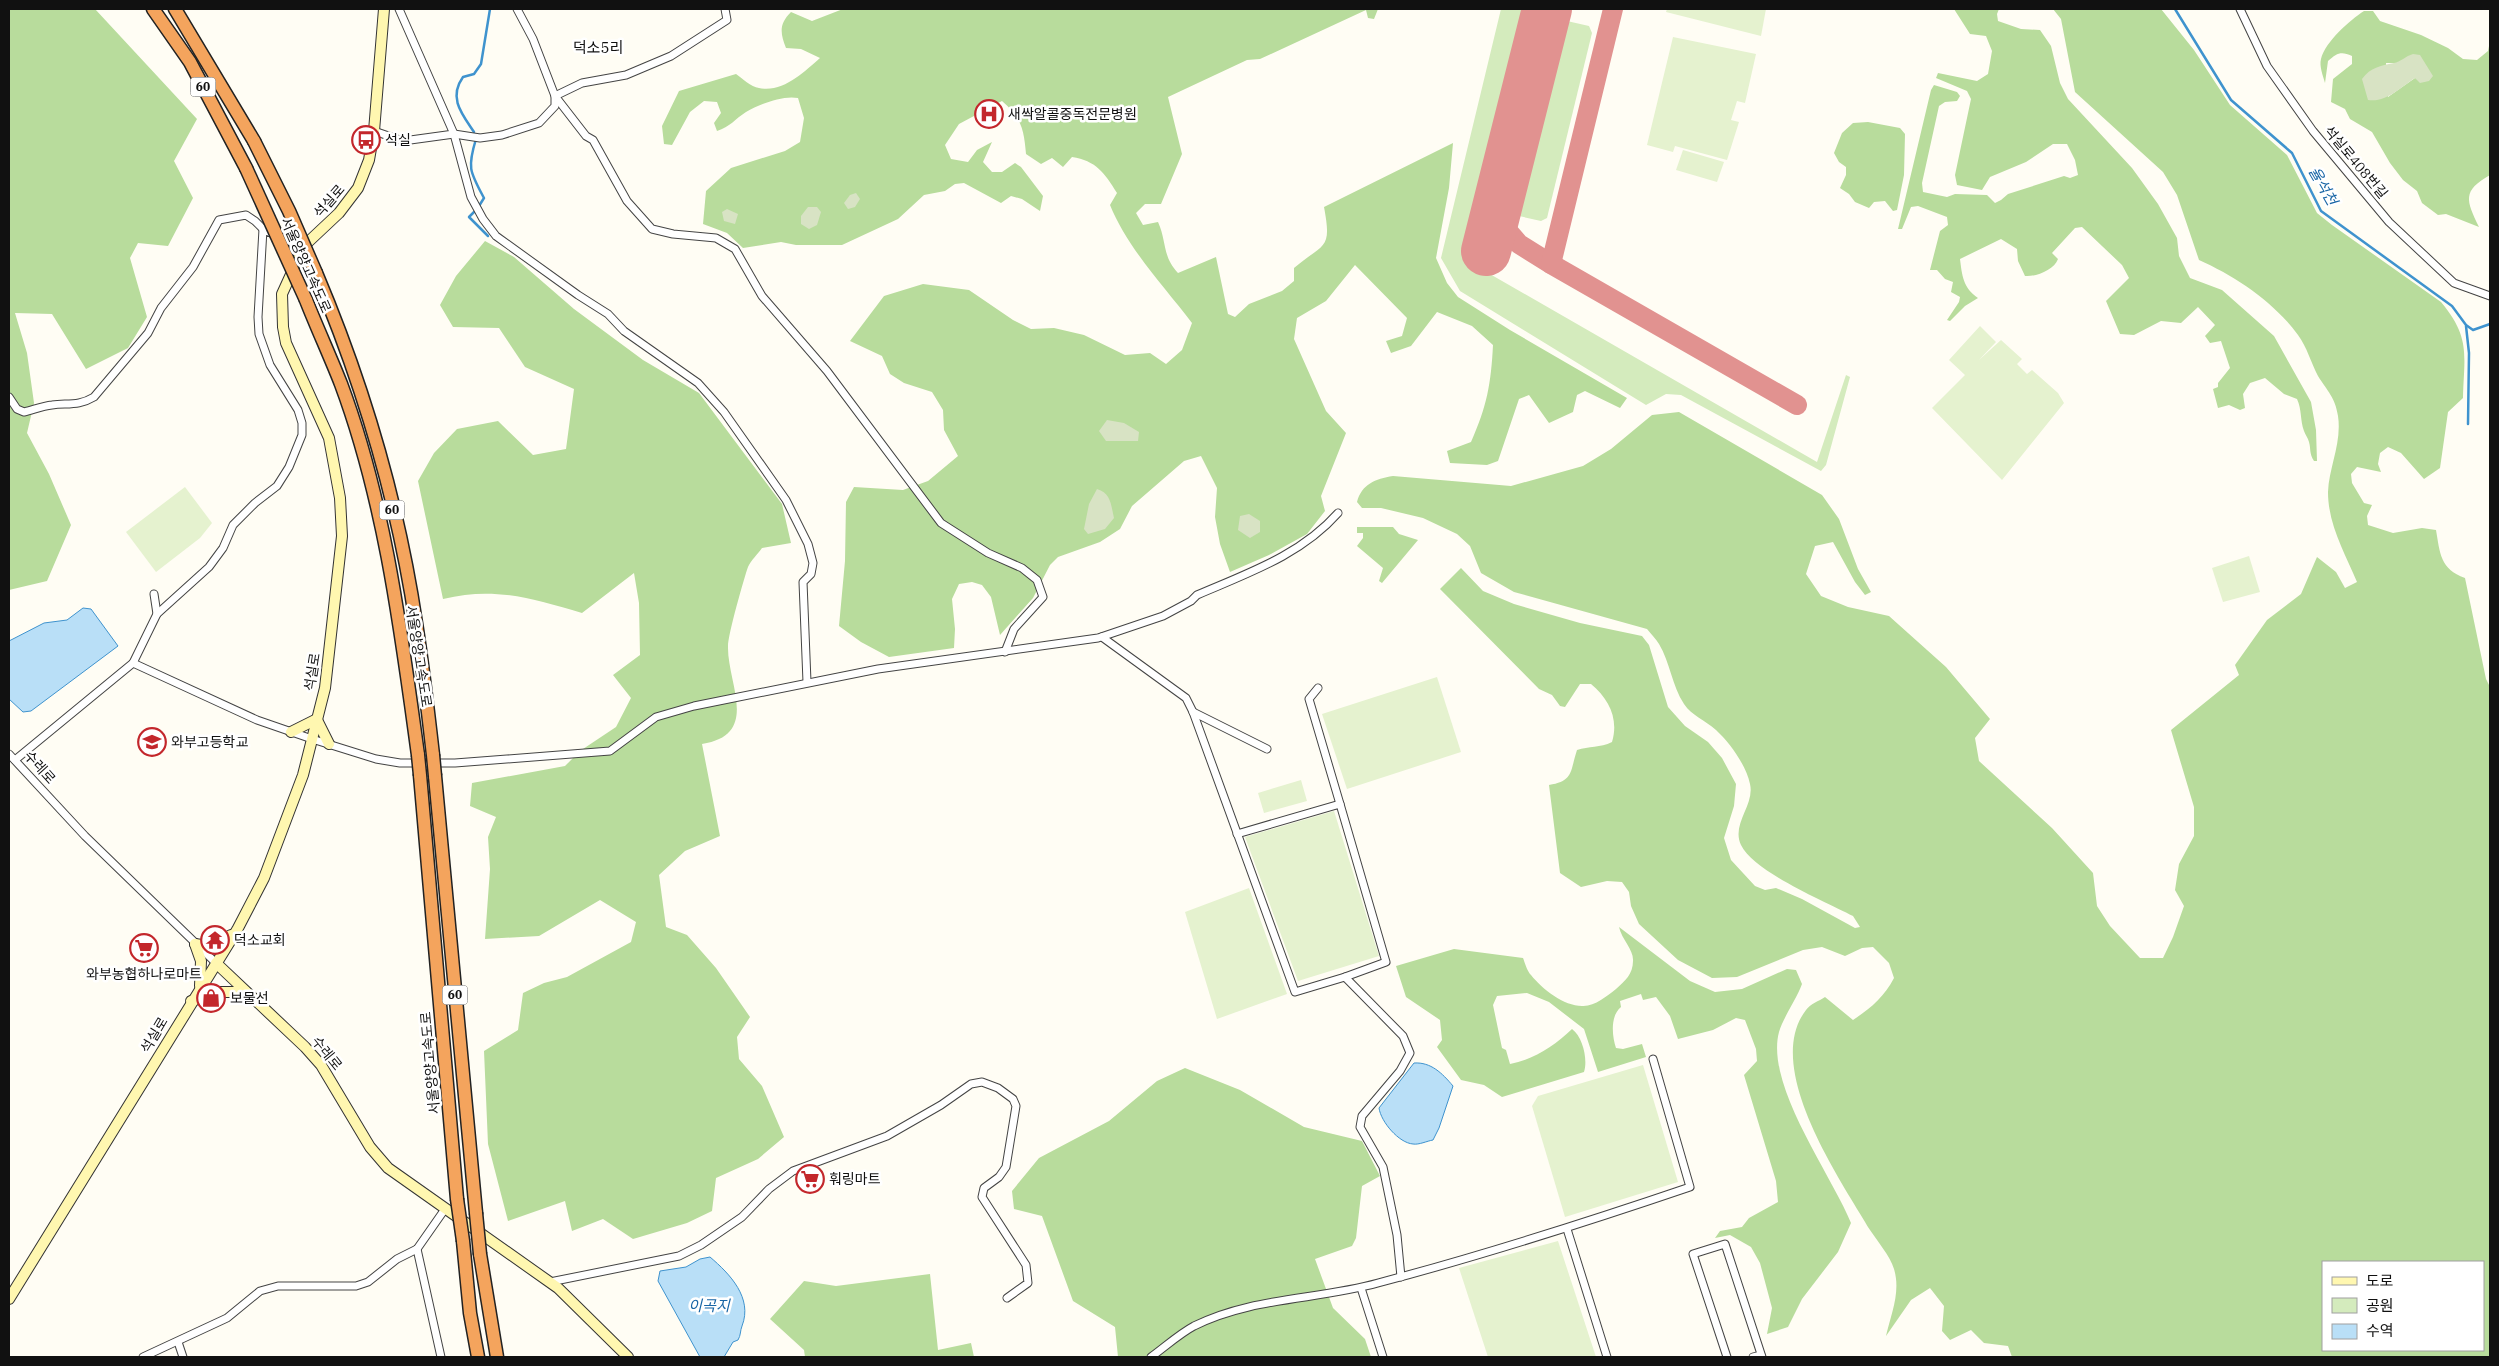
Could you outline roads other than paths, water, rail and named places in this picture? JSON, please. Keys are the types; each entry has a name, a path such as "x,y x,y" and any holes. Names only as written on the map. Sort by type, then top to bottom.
{"highway":[{"name":"서울양양고속도로","path":"153,9 190,62 246,168 306,300 341,385 382,535 400,624 418,755 457,1199 470,1313 478,1357"},
{"name":"서울양양고속도로","path":"175,9 254,141 289,211 316,273 338,326 370,423 400,540 416,622 433,755 480,1254 497,1357"}],"main road":[{"name":"석실로","path":"9,1299 191,1001 237,930 264,878 287,820 312,739 325,688 335,604 342,519 336,468 329,438 286,343 282,327 282,294 306,244 339,213 358,188 369,160 374,131 384,9"},
{"path":"291,732 317,719 322,735 328,744"},
{"path":"200,987 201,961 195,944 214,944 237,930"},
{"name":"수레로","path":"216,963 305,1046 321,1065 370,1147 380,1160 410,1185 550,1282 572,1301 628,1357"},
{"path":"191,1001 220,992 246,992"}],"street":[{"path":"399,9 454,134 471,196 496,236 578,295 608,314 624,331 698,383 724,412 786,500 808,544 813,564 811,574 803,582 807,682"},
{"path":"517,9 533,39 555,96 586,136 593,140 627,201 652,229 673,234 716,238 736,249 762,296 827,371 941,522 988,553 1022,568 1037,580 1043,597 1014,629 1005,652"},
{"path":"555,96 582,83 626,75 671,56 727,20 725,9"},
{"name":"석실로408번길","path":"2240,9 2266,66 2313,131 2390,222 2454,284 2490,296"},
{"path":"374,131 403,141 454,134 480,138 502,135 539,122 554,106 555,96"},
{"path":"9,397 17,408 24,412 51,405 73,406 84,403 94,397 148,332 161,308 193,267 219,220 246,215 255,220 263,229 280,238 292,256 298,259"},
{"path":"15,760 133,663 157,614 209,568 223,548 233,526 255,503 277,486 289,467 302,435 302,423 298,410 270,365 259,334 258,317 263,229"},
{"path":"133,663 257,720 376,759 400,763 456,763 610,751 656,717 694,706 878,669 1102,637 1163,616 1197,595 1286,556 1317,535 1338,513"},
{"path":"154,594 157,614"},
{"path":"1102,637 1186,698 1194,712 1295,992 1386,962 1309,699 1318,688"},
{"path":"1194,712 1268,749"},
{"name":"수레로","path":"9,754 85,836 216,963"},
{"path":"1237,834 1340,804"},
{"path":"1345,977 1403,1036 1410,1053 1400,1071 1362,1116 1360,1127 1385,1174 1398,1235 1400,1277"},
{"path":"1151,1357 1193,1326 1262,1302 1361,1288 1567,1229 1690,1187 1653,1059"},
{"path":"550,1282 679,1256 701,1245 742,1217 769,1189 793,1171 887,1136 941,1105 971,1084 982,1082 998,1088 1013,1099 1016,1106 1006,1167 999,1177 984,1188 982,1197 1026,1265 1028,1283 1007,1298"},
{"path":"143,1357 227,1318 260,1291 278,1286 356,1286 368,1282 397,1259 417,1249 445,1209"},
{"path":"1567,1229 1607,1357"},
{"path":"1727,1357 1693,1254 1725,1244 1761,1356 1753,1357"},
{"path":"417,1249 441,1357"},
{"path":"1361,1288 1383,1357"},
{"path":"178,1342 183,1357"}],"water":[{"path":"83,608 91,609 118,646 31,711 23,712 9,699 9,641 44,623 67,620"},
{"path":"1414,1063 1431,1066 1453,1086 1433,1140 1415,1144 1402,1140 1392,1131 1380,1114 1379,1108"},
{"name":"이곡지","path":"710,1257 738,1287 744,1306 745,1316 739,1338 733,1342 724,1357 700,1357 658,1281 660,1271 686,1267 700,1259"}],"waterway":[{"path":"474,132 458,106 457,92 463,77 474,74 481,64 490,9"},
{"name":"율석천","path":"2175,9 2231,100 2292,153 2321,211 2452,306 2466,325 2473,330 2490,324"},
{"path":"476,139 471,157 471,170 484,198 479,206"},
{"path":"474,212 469,217 488,236"},
{"path":"2466,326 2469,353 2468,424"}],"place":[{"name":"새싹알콜중독전문병원","path":"989,114"},
{"name":"석실","path":"366,140"},
{"name":"와부고등학교","path":"152,742"},
{"name":"덕소교회","path":"215,940"},
{"name":"와부농협하나로마트","path":"144,948"},
{"name":"보물선","path":"211,998"},
{"name":"훠링마트","path":"810,1179"}],"district":[{"name":"덕소5리","path":"598,48"}]}
